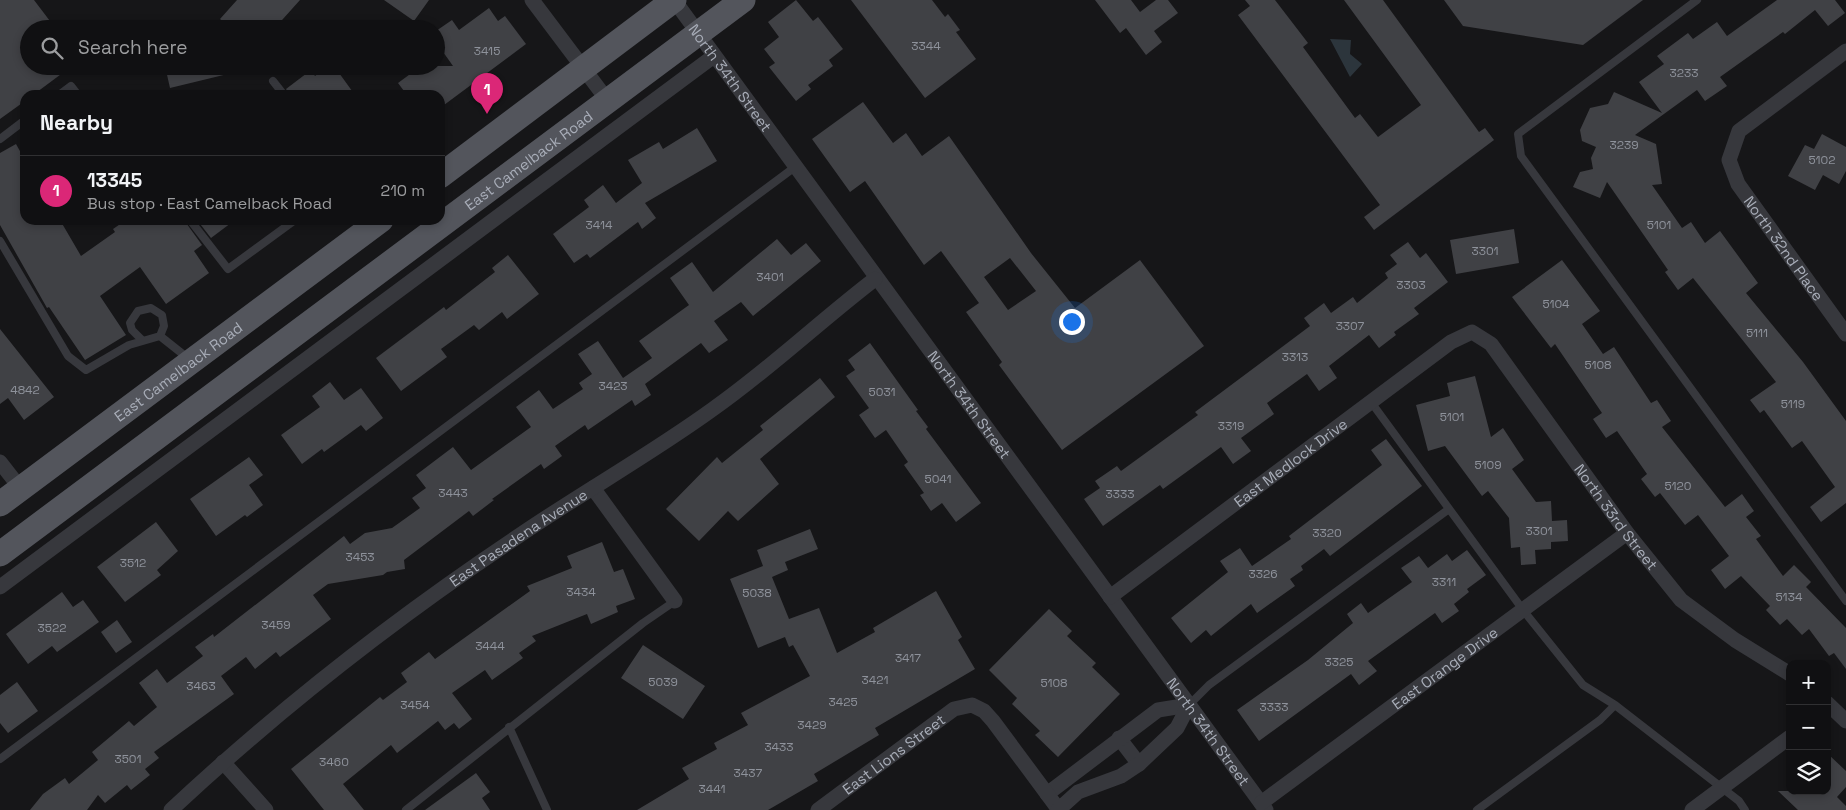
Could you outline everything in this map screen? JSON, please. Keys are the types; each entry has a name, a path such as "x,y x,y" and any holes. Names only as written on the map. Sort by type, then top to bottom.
{"main road":[{"path":"445,172 585,69 674,0"},
{"name":"East Camelback Road","path":"445,223 743,0"},
{"name":"East Camelback Road","path":"0,504 373,225"},
{"name":"East Camelback Road","path":"0,554 442,225"},
{"path":"192,361 217,393"}],"street":[{"path":"532,0 608,101"},
{"name":"North 34th Street","path":"674,0 1263,807"},
{"name":"North 32nd Place","path":"1846,51 1739,131 1729,160 1738,184 1846,334"},
{"name":"East Camelback Road","path":"0,587 714,56"},
{"name":"East Pasadena Avenue","path":"172,810 222,762 380,635 511,541 666,441 756,378 876,279"},
{"name":"East Medlock Drive","path":"1110,597 1451,342 1472,332"},
{"name":"North 33rd Street","path":"1472,332 1491,344 1627,533 1681,600 1735,640 1786,672"},
{"path":"217,393 233,414"},
{"path":"0,462 21,489"},
{"path":"593,488 674,601"},
{"name":"East Orange Drive","path":"1263,807 1627,533"},
{"name":"East Lions Street","path":"818,810 954,709 972,705 984,711 993,721 1047,794"},
{"path":"1189,705 1177,728 1139,764 1121,776 1078,792 1059,810 1047,794 1158,710 1189,705"},
{"path":"1831,708 1846,721"},
{"path":"1120,738 1139,764"},
{"path":"1692,810 1786,740"},
{"path":"222,762 266,810"}],"lane":[{"path":"1697,0 1518,134 1521,156 1846,601"},
{"path":"273,81 280,90"},
{"path":"0,139 20,124"},
{"path":"0,759 795,167"},
{"path":"194,225 228,269 288,225"},
{"path":"0,241 68,356 86,370 142,340 160,336"},
{"path":"142,340 132,330 130,323 138,311 151,308 162,315 164,326 160,336"},
{"path":"160,336 192,361"},
{"path":"1370,402 1523,610 1583,685 1615,705 1739,802 1745,810"},
{"path":"1189,705 1209,685 1449,509"},
{"path":"406,810 508,727 674,601"},
{"path":"1477,810 1600,720 1615,705"},
{"path":"508,727 547,810"}],"shaded area":[{"path":"1330,39 1351,40 1350,54 1362,64 1350,77"}],"building":[{"path":"0,0 34,0 49,20 20,20 20,75 60,75 40,90 20,90 20,105 0,119"},
{"path":"237,0 300,0 282,20 220,19"},
{"path":"384,0 429,0 415,20"},
{"path":"796,0 813,21 818,17 843,49 829,60 833,66 808,85 811,89 796,101 769,67 775,63 764,49 779,37 768,22"},
{"path":"851,0 932,0 945,17 948,14 960,30 956,32 976,59 925,98"},
{"path":"1095,0 1131,0 1140,12 1156,0 1168,0 1178,13 1154,31 1162,42 1146,55 1126,28 1120,33"},
{"path":"1245,0 1275,0 1308,43 1303,47 1355,118 1360,114 1378,137 1421,105 1344,0 1383,0 1479,132 1485,128 1494,140 1374,230 1364,217 1380,205 1238,15 1250,6"},
{"path":"1444,0 1643,0 1583,45 1463,26"},
{"path":"1777,0 1835,0 1845,13 1828,26 1815,10 1785,34 1783,32 1720,77 1727,86 1705,101 1697,90 1635,135 1656,144 1662,184 1652,185 1682,228 1691,222 1705,243 1720,231 1758,283 1746,293 1803,362 1846,421 1846,503 1821,522 1810,507 1835,487 1802,441 1792,448 1764,410 1760,413 1750,400 1776,382 1693,278 1678,290 1665,272 1668,270 1607,182 1600,198 1573,187 1580,172 1593,169 1591,158 1596,147 1582,141 1580,130 1590,108 1608,104 1614,92 1662,113 1639,82 1664,64 1657,56 1688,33 1693,39 1717,22 1727,36"},
{"path":"489,8 498,21 505,16 526,44 445,104 445,90 403,90 398,83 409,75 445,75 445,66 453,66 445,55 445,25 452,20 459,30"},
{"path":"167,75 224,75 170,88"},
{"path":"304,75 341,75 351,90 286,89"},
{"path":"863,102 893,143 906,133 922,156 949,136 1031,253 1075,308 1140,260 1204,346 1062,450 999,365 1002,362 966,312 979,303 941,251 924,265 865,181 850,192 812,139","holes":["1010,258 1036,291 1008,310 984,277"]},
{"path":"697,128 717,161 645,203 656,218 642,229 638,222 590,258 587,254 574,263 553,234 589,207 584,200 603,185 616,203 642,183 628,160 659,142 663,149"},
{"path":"1822,134 1846,147 1846,171 1839,184 1823,175 1815,190 1788,176 1805,145 1814,149"},
{"path":"16,144 20,151 20,225 63,225 81,256 115,232 113,229 119,225 188,225 202,245 194,251 209,273 166,304 140,267 100,296 126,335 85,360 49,307 47,308 0,225 0,153"},
{"path":"201,225 228,225 211,238"},
{"path":"1514,229 1519,263 1456,274 1450,240"},
{"path":"777,239 791,255 806,243 821,261 753,316 741,302 714,321 728,340 709,353 701,343 645,384 651,395 635,406 632,400 588,430 585,425 555,446 562,456 544,469 541,464 492,499 494,500 473,516 469,511 404,560 405,569 387,572 383,575 328,584 313,595 331,619 280,657 276,652 255,669 246,657 221,676 234,694 154,752 159,758 145,769 150,775 131,790 127,785 105,803 98,795 87,810 30,810 43,794 65,778 69,784 98,760 92,752 129,721 134,726 157,707 139,683 157,669 167,683 203,656 195,647 213,634 214,637 344,536 350,544 365,533 392,528 420,508 412,498 426,488 416,475 453,447 471,470 531,427 516,407 539,390 553,409 583,389 579,383 592,374 578,354 598,341 623,378 652,358 639,341 689,305 670,278 692,262 713,292"},
{"path":"1408,242 1420,258 1426,253 1448,282 1414,308 1419,314 1394,332 1396,335 1379,348 1369,335 1329,366 1337,378 1319,391 1307,374 1267,403 1274,414 1241,438 1251,451 1233,464 1221,447 1163,489 1160,485 1103,526 1084,499 1100,488 1095,481 1117,466 1121,471 1198,415 1195,412 1310,326 1304,318 1324,303 1331,313 1353,297 1357,303 1388,278 1385,273 1397,264 1390,255"},
{"path":"508,255 539,294 507,319 502,312 479,330 474,325 441,349 447,357 401,391 376,358 444,307 446,310 495,272 492,268"},
{"path":"1562,260 1600,311 1582,324 1603,354 1614,347 1651,403 1657,400 1671,421 1662,427 1725,507 1742,494 1754,511 1746,517 1761,536 1756,539 1783,576 1794,565 1811,582 1806,587 1846,628 1846,669 1834,653 1829,656 1809,629 1802,635 1787,619 1780,625 1766,610 1770,606 1741,576 1725,589 1711,570 1729,556 1698,515 1685,525 1660,493 1655,497 1641,479 1647,474 1617,431 1606,438 1593,419 1602,413 1555,344 1551,348 1512,297"},
{"path":"0,329 54,397 24,420 8,398 0,404"},
{"path":"870,343 918,410 916,411 928,427 926,429 981,503 956,522 942,503 931,511 920,495 924,493 904,465 908,462 886,430 875,438 859,415 869,408 846,376 855,370 848,360"},
{"path":"1475,376 1491,437 1503,428 1524,460 1512,469 1536,502 1551,501 1552,521 1567,520 1568,541 1551,542 1551,549 1535,550 1536,564 1521,565 1520,547 1511,548 1509,518 1488,491 1482,496 1445,446 1428,451 1416,405 1450,396 1447,383"},
{"path":"820,378 835,397 760,459 779,484 738,521 728,511 699,541 666,509 717,457 722,463 763,430 760,426"},
{"path":"330,382 344,400 361,388 383,418 366,431 361,425 324,452 322,449 302,464 281,435 320,407 312,396"},
{"path":"1386,439 1422,486 1330,556 1324,549 1301,566 1303,570 1290,579 1295,586 1257,613 1251,604 1211,636 1206,630 1191,643 1171,618 1228,572 1220,561 1240,548 1252,566 1291,539 1289,536 1382,465 1371,450"},
{"path":"249,457 263,475 249,485 263,505 247,517 245,515 216,536 190,499"},
{"path":"156,522 178,551 157,570 161,575 125,602 97,567"},
{"path":"810,529 818,549 785,562 788,570 772,577 789,619 819,608 837,653 875,632 873,628 936,591 962,637 958,640 975,669 875,728 879,735 814,774 818,781 768,810 637,810 689,779 682,768 717,749 714,743 748,725 741,713 810,676 793,645 789,647 785,637 758,648 730,579 763,566 757,550"},
{"path":"602,542 614,572 623,569 635,599 616,606 618,612 591,624 587,614 532,636 536,641 519,653 523,658 492,680 485,670 452,693 472,719 459,729 454,723 445,730 438,721 397,753 391,745 343,784 364,810 324,810 291,769 380,697 383,700 407,682 401,673 429,652 435,659 530,591 527,586 572,568 567,556"},
{"path":"1467,550 1486,575 1467,589 1469,592 1454,604 1459,611 1442,623 1435,613 1368,661 1377,671 1359,685 1351,674 1259,741 1237,710 1308,660 1353,623 1347,614 1361,603 1368,613 1412,582 1401,568 1419,556 1428,568 1447,554 1452,561"},
{"path":"62,592 73,607 83,600 99,622 57,652 52,646 28,664 6,634"},
{"path":"1049,609 1072,631 1067,636 1096,663 1092,667 1120,694 1058,757 1035,735 1040,731 1012,704 1017,698 989,670"},
{"path":"117,620 132,642 116,653 101,632"},
{"path":"643,645 705,686 683,719 621,678"},
{"path":"17,682 38,711 8,733 0,723 0,695"},
{"path":"1831,757 1846,771 1846,787 1837,797 1846,806 1846,810 1798,810 1778,791 1786,791 1786,795 1831,795"},
{"path":"476,773 490,792 482,798 490,810 425,810"}],"place":[{"name":"13345","path":"487,114"}]}
